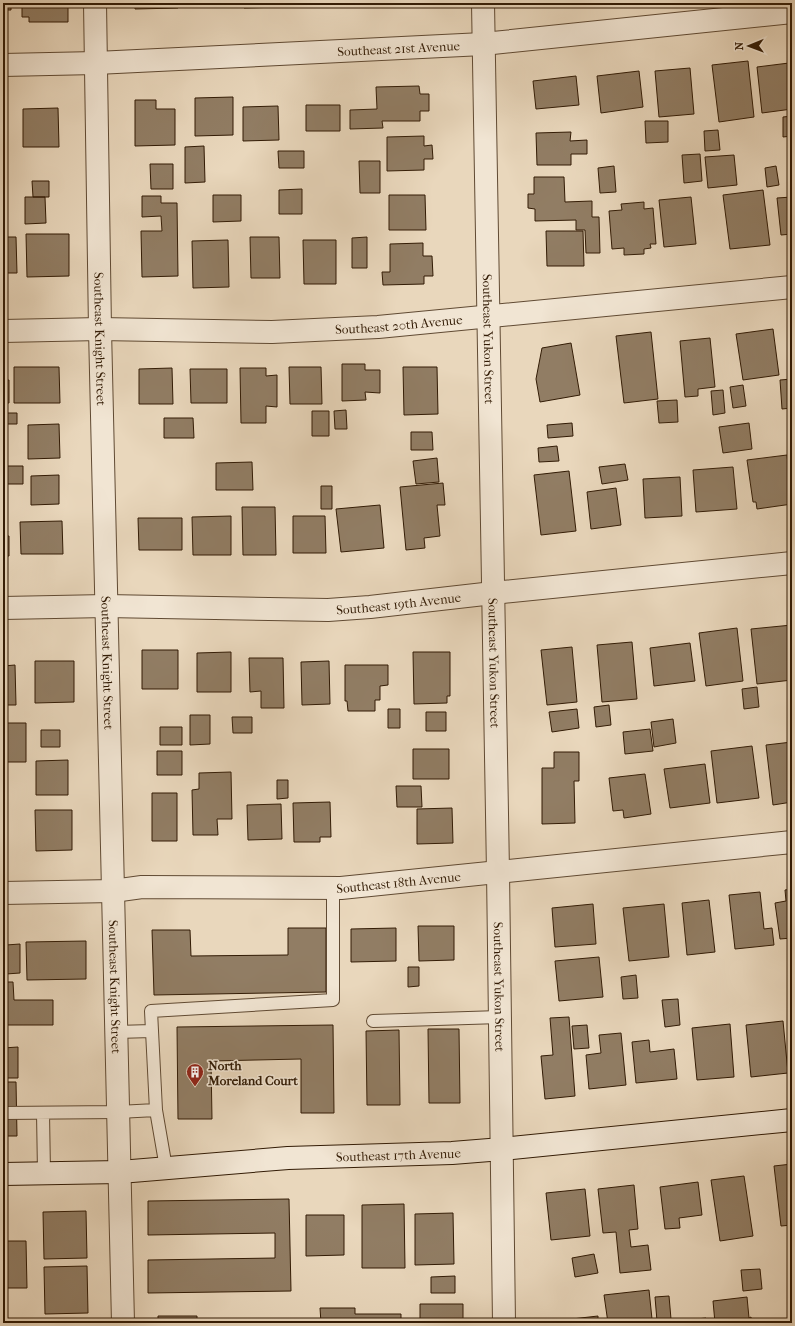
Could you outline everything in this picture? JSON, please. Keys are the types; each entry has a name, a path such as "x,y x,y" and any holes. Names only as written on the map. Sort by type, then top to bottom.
{"street":[{"name":"Southeast Knight Street","path":"95,3 100,328 123,1323"},
{"name":"Southeast Yukon Street","path":"483,3 504,1323"},
{"name":"Southeast 21st Avenue","path":"3,65 96,63 483,44 792,12"},
{"name":"Southeast 20th Avenue","path":"3,331 100,328 272,332 378,327 792,287"},
{"name":"Southeast 19th Avenue","path":"3,608 106,606 328,610 370,607 792,563"},
{"name":"Southeast 18th Avenue","path":"3,893 113,891 142,887 333,888 792,842"},
{"name":"Southeast 17th Avenue","path":"3,1174 120,1172 288,1158 502,1150 792,1120"}],"lane":[{"path":"166,1168 156,1110 151,1011 333,1000 333,888"},
{"path":"373,1021 500,1017"},
{"path":"116,1032 152,1032"},
{"path":"3,1113 118,1112 156,1110"},
{"path":"43,1113 44,1173"}],"building":[{"path":"3,3 11,3 11,10 3,10"},
{"path":"22,3 68,3 68,22 29,22 29,17 22,17"},
{"path":"135,3 177,3 178,8 135,9"},
{"path":"244,3 284,3 284,7 244,8"},
{"path":"302,3 338,3 338,6 302,6"},
{"path":"382,3 428,3 428,7 382,7"},
{"path":"748,61 754,117 719,122 712,65"},
{"path":"789,63 792,109 762,113 757,67"},
{"path":"690,68 694,114 659,117 655,71"},
{"path":"639,71 643,107 601,113 597,76"},
{"path":"576,76 579,105 536,109 533,81"},
{"path":"419,86 420,94 429,94 429,111 420,111 420,121 382,121 383,128 350,129 350,110 377,109 376,87"},
{"path":"233,97 233,135 195,136 195,98"},
{"path":"135,100 156,100 156,109 175,109 175,145 135,146"},
{"path":"306,105 340,105 340,131 306,131"},
{"path":"4,106 5,140 3,140"},
{"path":"278,106 279,140 243,141 243,107"},
{"path":"58,108 59,147 23,147 23,109"},
{"path":"792,116 792,136 783,137 783,117"},
{"path":"645,121 668,121 668,142 646,143"},
{"path":"718,130 720,150 705,151 704,131"},
{"path":"571,132 570,141 587,140 587,154 571,154 571,165 537,165 536,133"},
{"path":"424,136 424,146 432,145 433,159 424,159 424,170 387,171 387,137"},
{"path":"204,146 205,182 185,183 185,147"},
{"path":"278,151 304,151 304,168 279,168"},
{"path":"700,154 702,181 684,183 682,155"},
{"path":"734,155 737,185 708,188 705,157"},
{"path":"359,161 380,161 380,193 360,193"},
{"path":"150,164 173,164 173,189 151,189"},
{"path":"614,166 616,192 600,193 598,168"},
{"path":"776,166 779,185 767,187 765,168"},
{"path":"534,177 564,177 565,202 592,201 592,217 599,217 600,253 586,253 585,230 576,230 576,220 535,221 535,209 528,208 528,194 534,194"},
{"path":"32,181 49,181 49,197 33,197"},
{"path":"302,189 302,214 279,214 279,190"},
{"path":"763,190 770,245 730,249 723,195"},
{"path":"213,195 241,195 241,221 213,222"},
{"path":"389,195 425,195 426,230 389,230"},
{"path":"142,196 161,196 161,203 177,203 178,276 142,277 141,231 162,231 161,216 142,217"},
{"path":"25,197 45,197 46,223 25,224"},
{"path":"691,197 696,244 664,247 659,200"},
{"path":"792,197 792,234 781,235 777,198"},
{"path":"644,202 644,209 653,208 656,244 650,244 651,248 644,249 644,254 624,255 624,248 612,249 609,211 622,210 621,204"},
{"path":"546,231 583,231 584,266 547,266"},
{"path":"26,234 69,234 69,276 27,277"},
{"path":"3,237 16,237 17,273 3,273"},
{"path":"250,237 279,237 280,278 251,278"},
{"path":"367,237 367,268 352,268 352,238"},
{"path":"228,240 229,287 193,288 192,241"},
{"path":"303,240 336,240 336,284 304,284"},
{"path":"423,243 423,256 432,256 433,276 424,276 424,284 383,285 382,272 390,272 390,244"},
{"path":"773,329 779,375 743,380 736,334"},
{"path":"651,332 658,399 624,403 616,336"},
{"path":"710,338 715,387 698,389 698,396 685,397 680,341"},
{"path":"571,343 580,395 540,402 536,379 542,348"},
{"path":"342,364 365,364 365,370 380,370 380,393 365,392 366,400 342,401"},
{"path":"14,367 59,367 60,403 14,403"},
{"path":"289,367 321,367 322,404 290,404"},
{"path":"403,367 437,367 438,414 404,415"},
{"path":"172,368 173,404 139,404 139,369"},
{"path":"240,368 266,368 266,376 277,375 277,407 266,406 266,423 241,423"},
{"path":"190,369 227,369 227,403 191,403"},
{"path":"792,379 792,408 782,409 780,380"},
{"path":"3,380 9,380 9,403 3,403"},
{"path":"743,385 746,406 733,408 730,387"},
{"path":"723,390 725,413 713,415 711,391"},
{"path":"677,400 678,422 659,423 657,401"},
{"path":"346,410 347,429 335,429 334,411"},
{"path":"312,411 329,411 329,436 312,436"},
{"path":"3,413 17,413 17,424 3,424"},
{"path":"164,418 193,418 194,438 164,438"},
{"path":"572,423 573,436 548,438 547,425"},
{"path":"749,423 752,449 723,453 719,427"},
{"path":"59,424 60,458 28,459 28,425"},
{"path":"411,432 432,432 433,450 411,450"},
{"path":"557,446 559,461 539,462 538,448"},
{"path":"787,455 792,504 757,509 756,502 753,502 747,460"},
{"path":"437,458 439,482 416,484 413,461"},
{"path":"252,462 253,490 216,490 216,463"},
{"path":"625,464 628,480 602,484 599,467"},
{"path":"6,466 23,466 23,484 6,484"},
{"path":"733,467 737,509 696,512 693,470"},
{"path":"569,471 576,531 541,535 534,475"},
{"path":"59,475 59,504 31,505 31,476"},
{"path":"680,477 682,516 645,518 643,479"},
{"path":"443,483 445,505 437,505 440,536 424,538 425,548 406,550 400,487"},
{"path":"321,486 332,486 332,509 321,509"},
{"path":"616,488 621,525 591,529 587,492"},
{"path":"380,505 384,548 341,552 336,509"},
{"path":"242,507 275,507 276,555 243,555"},
{"path":"231,516 231,555 193,555 192,517"},
{"path":"293,516 325,516 326,553 293,553"},
{"path":"138,518 182,518 182,550 139,550"},
{"path":"62,521 63,554 21,554 20,522"},
{"path":"3,536 9,536 9,556 3,556"},
{"path":"792,625 792,680 757,684 751,629"},
{"path":"737,628 743,681 706,686 699,633"},
{"path":"632,642 637,699 602,702 597,645"},
{"path":"690,643 695,681 654,686 650,648"},
{"path":"572,647 577,702 547,705 541,650"},
{"path":"142,650 178,650 178,689 142,689"},
{"path":"231,652 231,692 197,692 197,653"},
{"path":"413,652 450,652 450,696 447,696 447,703 414,704"},
{"path":"249,658 283,658 284,708 261,708 261,691 250,692"},
{"path":"35,661 74,661 74,702 35,703"},
{"path":"329,661 330,704 302,705 301,662"},
{"path":"15,665 16,705 3,705 3,666"},
{"path":"345,665 388,665 388,685 380,686 380,700 375,700 375,711 348,711 347,701 345,701"},
{"path":"757,687 759,707 744,709 742,689"},
{"path":"609,705 611,725 596,727 594,707"},
{"path":"388,709 400,709 400,728 388,728"},
{"path":"577,709 579,728 552,732 549,712"},
{"path":"426,712 446,712 446,731 426,731"},
{"path":"190,715 210,715 210,744 190,745"},
{"path":"232,717 252,717 252,733 233,733"},
{"path":"673,719 676,743 654,747 651,722"},
{"path":"3,723 26,723 26,762 3,762"},
{"path":"160,727 182,727 182,745 160,745"},
{"path":"650,729 653,751 625,754 623,732"},
{"path":"41,730 60,730 60,747 41,747"},
{"path":"792,742 792,802 773,805 766,745"},
{"path":"752,746 759,798 717,803 711,751"},
{"path":"413,749 449,749 449,779 413,779"},
{"path":"157,751 182,751 182,775 157,775"},
{"path":"554,752 579,752 579,781 574,781 575,823 542,824 542,768 554,768"},
{"path":"68,760 68,795 36,795 36,761"},
{"path":"705,764 710,803 670,808 664,769"},
{"path":"231,772 232,819 217,819 218,835 193,835 192,790 199,789 199,773"},
{"path":"645,774 651,814 624,818 623,810 613,811 609,778"},
{"path":"277,780 288,780 288,798 277,799"},
{"path":"396,786 421,786 422,807 397,807"},
{"path":"152,793 177,793 177,841 152,841"},
{"path":"330,802 331,837 320,837 320,842 294,842 293,803"},
{"path":"281,804 282,839 248,840 247,805"},
{"path":"452,808 453,843 417,844 417,809"},
{"path":"35,810 72,810 72,850 36,851"},
{"path":"792,889 792,938 780,939 775,903 786,901 785,890"},
{"path":"760,892 764,929 772,928 774,945 735,949 729,895"},
{"path":"709,900 715,952 687,955 682,903"},
{"path":"593,904 596,944 555,947 552,908"},
{"path":"664,904 669,957 629,961 623,908"},
{"path":"418,926 454,926 454,960 419,961"},
{"path":"288,928 326,928 326,992 154,995 152,930 190,930 191,956 288,955"},
{"path":"396,928 396,961 351,962 351,929"},
{"path":"86,941 86,979 27,980 26,942"},
{"path":"20,944 20,973 6,974 6,945"},
{"path":"599,957 603,997 559,1001 555,961"},
{"path":"408,967 419,967 419,986 408,987"},
{"path":"636,975 638,998 623,999 621,977"},
{"path":"3,982 13,982 14,1000 53,1000 53,1025 3,1025"},
{"path":"678,999 680,1025 665,1027 662,1000"},
{"path":"792,1004 792,1021 790,1022 788,1005"},
{"path":"569,1017 575,1096 545,1099 541,1056 553,1055 550,1018"},
{"path":"783,1021 788,1073 751,1077 746,1025"},
{"path":"730,1024 734,1077 697,1080 692,1028"},
{"name":"North Moreland Court","path":"333,1025 334,1113 301,1113 301,1059 211,1061 212,1119 178,1119 177,1027"},
{"path":"587,1025 589,1048 574,1049 572,1026"},
{"path":"428,1029 459,1029 460,1103 429,1103"},
{"path":"399,1030 400,1105 367,1105 366,1031"},
{"path":"621,1033 626,1085 589,1089 586,1055 601,1053 599,1035"},
{"path":"649,1040 650,1052 674,1049 677,1079 636,1083 632,1042"},
{"path":"18,1047 18,1078 3,1078 3,1048"},
{"path":"3,1082 16,1082 17,1136 3,1136"},
{"path":"792,1164 792,1225 781,1226 774,1166"},
{"path":"744,1176 753,1236 720,1241 711,1180"},
{"path":"698,1182 702,1215 679,1218 680,1228 665,1229 660,1187"},
{"path":"634,1185 638,1229 629,1230 631,1247 648,1245 651,1270 620,1273 616,1232 603,1233 598,1189"},
{"path":"585,1189 590,1236 551,1240 546,1193"},
{"path":"289,1199 291,1291 148,1293 148,1260 275,1258 275,1233 148,1235 148,1201"},
{"path":"404,1204 405,1268 362,1268 362,1205"},
{"path":"86,1211 87,1258 44,1259 43,1212"},
{"path":"453,1213 454,1264 415,1265 415,1214"},
{"path":"306,1215 344,1215 344,1255 306,1256"},
{"path":"3,1241 26,1241 27,1288 3,1288"},
{"path":"594,1254 598,1273 575,1277 572,1258"},
{"path":"87,1266 88,1313 45,1314 44,1267"},
{"path":"760,1269 762,1289 743,1291 741,1270"},
{"path":"455,1276 455,1293 431,1293 431,1277"},
{"path":"649,1290 652,1319 608,1323 604,1295"},
{"path":"669,1296 671,1319 657,1321 655,1297"},
{"path":"747,1297 749,1318 751,1317 752,1323 715,1323 713,1301"},
{"path":"420,1304 463,1304 463,1323 420,1323"},
{"path":"320,1308 355,1308 355,1314 401,1314 401,1323 321,1323"},
{"path":"158,1316 197,1316 197,1319 206,1319 206,1323 158,1323"},
{"path":"598,1316 598,1323 537,1323"},
{"path":"706,1318 707,1323 667,1322"}],"place":[{"name":"North Moreland Court","path":"195,1087"}]}
